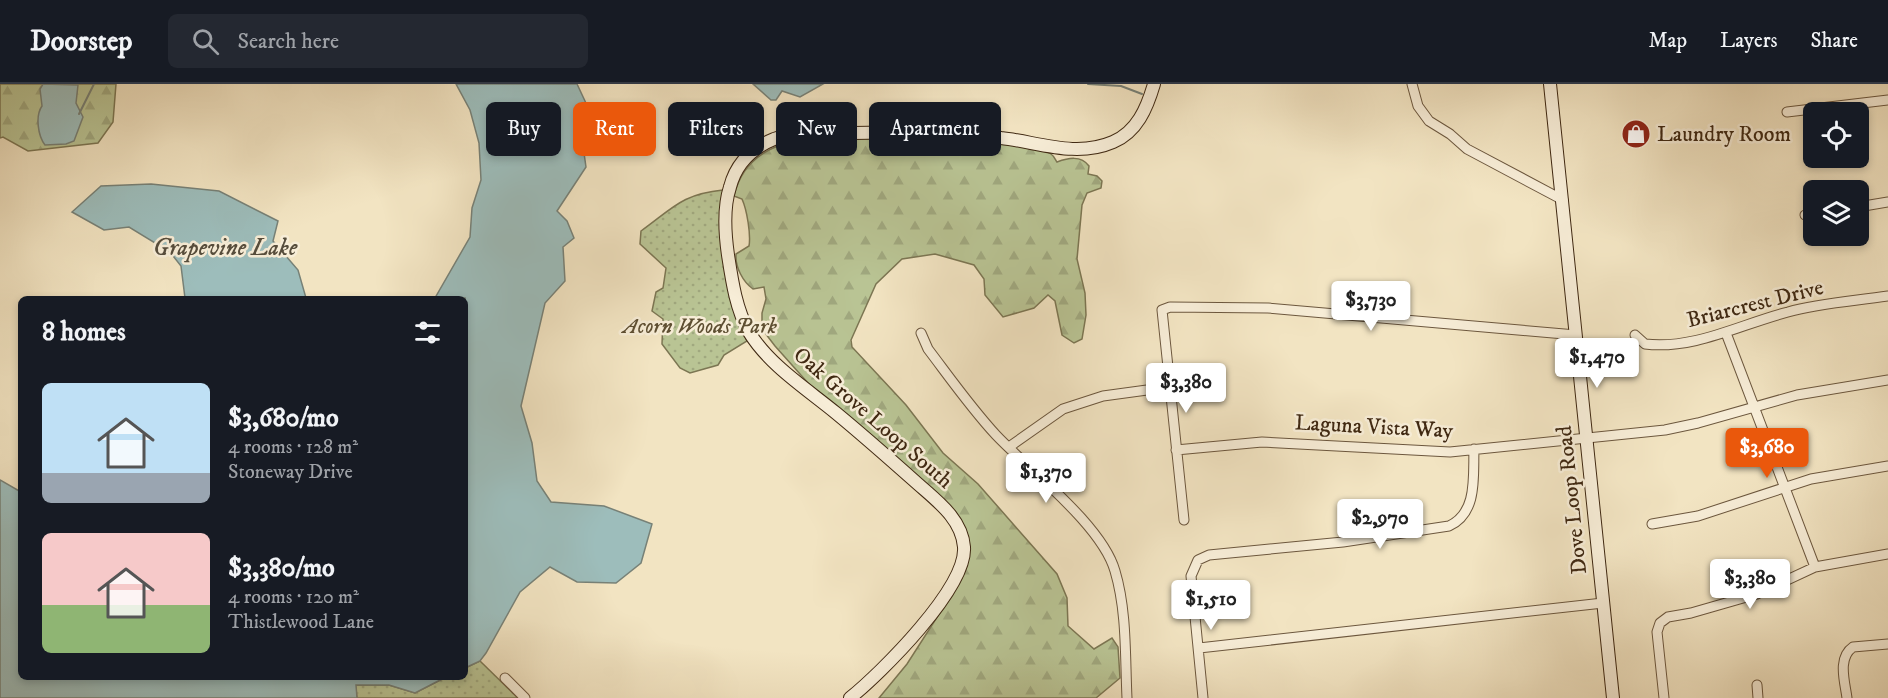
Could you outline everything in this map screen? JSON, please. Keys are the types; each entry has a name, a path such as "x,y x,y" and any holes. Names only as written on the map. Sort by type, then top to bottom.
{"street":[{"name":"Oak Grove Loop South","path":"850,698 892,659 931,613 958,573 963,555 962,536 947,511 851,425 779,366 749,332 735,291 727,247 727,202 735,173 751,152 763,144 776,138 805,133 941,133 1000,137 1060,149 1100,146 1124,136 1133,128 1145,110 1154,84"},
{"path":"1412,84 1418,106 1429,121 1450,134 1467,149 1563,200"},
{"name":"Dove Loop Road","path":"1550,84 1613,698"},
{"path":"1787,112 1888,100"},
{"path":"1869,205 1888,202"},
{"name":"Briarcrest Drive","path":"1635,335 1645,344 1656,345 1726,333 1790,311 1888,296"},
{"path":"1184,520 1162,310 1170,307 1268,308 1576,335"},
{"path":"921,333 928,349 963,394 1009,447 1087,526 1106,552 1115,570 1119,588 1127,698"},
{"path":"1726,333 1815,567"},
{"name":"Laguna Vista Way","path":"1176,450 1262,441 1427,452 1474,450 1665,430 1807,392 1888,380"},
{"path":"1009,447 1063,409 1103,396 1169,387"},
{"path":"1203,698 1191,576 1198,560 1209,555 1343,542 1449,526 1461,518 1471,499 1474,450"},
{"path":"1652,524 1698,516 1786,487 1854,471 1888,466"},
{"path":"1664,698 1658,632 1660,623 1668,617 1757,594 1815,567 1888,554"},
{"path":"1199,648 1604,603"},
{"path":"1847,698 1843,664 1848,651 1853,647 1888,644"},
{"path":"505,678 525,698"},
{"path":"1757,685 1758,698"}],"green space":[{"path":"0,84 116,84 113,122 98,143 28,151 3,137 0,138"},
{"path":"857,136 869,136 869,156 1001,156 1001,142 1026,146 1052,155 1057,162 1070,159 1082,160 1089,166 1088,174 1097,176 1102,181 1101,188 1087,193 1082,205 1077,259 1085,293 1086,315 1082,339 1074,343 1062,335 1055,301 1048,295 1034,308 1003,317 985,295 984,279 974,265 935,254 902,259 876,284 851,340 852,347 906,405 943,453 978,484 1057,574 1067,598 1068,626 1094,649 1112,638 1118,647 1120,678 1096,698 879,698 907,664 961,580 965,570 966,534 861,427 808,383 762,329 762,313 766,299 764,287 753,289 738,269 736,254 749,246 749,236 742,199 734,196 744,172 760,156 764,156 764,154 776,148 776,156 857,156"},
{"name":"Acorn Woods Park","path":"723,190 724,267 732,303 747,341 724,355 718,365 690,373 680,368 662,344 663,319 652,311 656,292 663,288 666,268 640,244 641,231 687,199"},
{"path":"480,661 518,698 357,698 355,685 389,685 415,693 440,680 468,680 468,667"}],"water":[{"path":"43,84 78,85 76,103 83,117 74,141 66,144 45,145 39,131 38,120 42,106 40,89"},
{"path":"456,84 577,84 585,102 573,102 573,156 584,156 586,167 557,211 567,221 574,238 563,247 565,281 545,303 521,406 532,443 537,481 551,502 604,506 652,524 641,563 616,583 577,582 550,567 520,592 486,653 480,661 468,667 468,296 436,296 470,237 472,208 481,180 479,143 470,110"},
{"path":"753,84 823,84 800,97 782,91 776,100 771,100"},
{"name":"Grapevine Lake","path":"151,184 219,191 278,221 273,241 298,270 305,296 185,296 181,266 170,252 129,227 104,230 72,212 101,186"},
{"path":"0,480 18,490 18,680 440,680 415,693 389,685 356,685 357,698 0,698"}],"waterway":[{"path":"79,114 94,84"},
{"path":"1088,84 1121,86 1142,94"}],"place":[{"name":"Laundry Room","path":"1636,134"}]}
